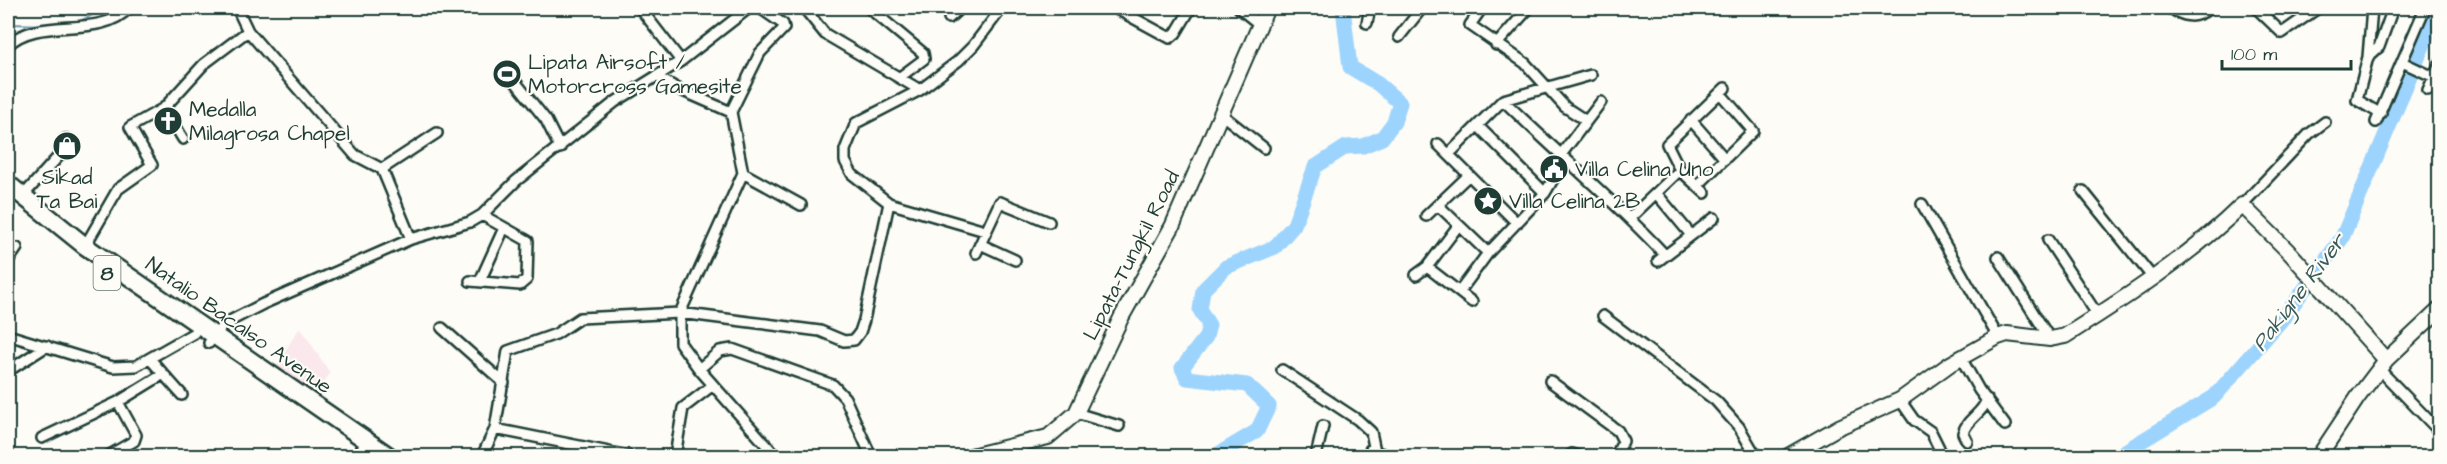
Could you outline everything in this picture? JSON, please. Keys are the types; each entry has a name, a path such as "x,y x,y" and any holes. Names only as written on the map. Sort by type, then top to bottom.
{"highway":[{"name":"Natalio Bacalso Avenue","path":"8,184 15,198 83,257 194,333 211,340"},
{"name":"Natalio Bacalso Avenue","path":"15,198 85,246 365,452 389,456"}],"street":[{"path":"8,45 21,34 60,30 116,19 129,8"},
{"path":"237,8 248,31 355,155 382,169 411,239"},
{"path":"640,8 681,61"},
{"path":"211,340 224,324 263,304 411,239 471,222 482,215 516,181 615,102 681,61 749,8"},
{"path":"760,8 783,24 784,28 760,54 730,112 742,173 680,313 680,343 699,369 776,456"},
{"path":"804,8 825,34 920,90"},
{"path":"870,8 923,53 924,59 900,77"},
{"path":"950,18 960,8"},
{"path":"985,231 890,203 852,174 845,161 847,138 856,123 920,90 974,46 1002,8"},
{"path":"1114,8 1170,38 1176,33 1191,8"},
{"path":"1239,8 1259,24"},
{"name":"Lipata-Tungkil Road","path":"971,456 1048,437 1076,412 1121,318 1172,227 1267,8"},
{"path":"1366,23 1370,8"},
{"path":"1399,37 1422,8"},
{"path":"1482,8 1469,24 1496,45 1529,60 1545,87 1565,107 1585,120"},
{"path":"1496,45 1529,8"},
{"path":"2169,8 2190,17 2199,16 2210,8"},
{"path":"2260,9 2284,33 2318,8"},
{"path":"2372,8 2367,57 2357,102 2379,118 2405,63 2425,8"},
{"path":"2367,57 2379,48 2393,8"},
{"path":"85,246 117,189 152,165 130,127 164,108 204,64 248,31"},
{"path":"2405,63 2434,76"},
{"path":"2428,90 2439,64"},
{"path":"510,75 546,120 560,148"},
{"path":"1449,154 1503,100 1591,75"},
{"path":"658,77 676,88 730,112"},
{"path":"1698,186 1754,130 1722,90 1667,144 1680,170 1705,193"},
{"path":"1503,100 1560,156 1630,218 1661,257 1714,218"},
{"path":"1460,291 1488,253 1545,193 1555,176 1560,156 1585,120 1601,102"},
{"path":"164,108 183,139"},
{"path":"1221,114 1264,148"},
{"path":"1691,120 1725,159"},
{"path":"1788,456 1839,427 1900,400 1961,358 1998,337 2007,334 2050,339 2065,336 2153,278 2227,221 2309,134 2325,122"},
{"path":"1478,126 1545,193"},
{"path":"382,169 437,133"},
{"path":"15,198 67,147 66,139"},
{"path":"1438,144 1517,223"},
{"path":"1630,218 1680,170"},
{"path":"742,173 801,206"},
{"path":"1426,216 1468,176"},
{"path":"2083,191 2153,278"},
{"path":"1656,193 1691,235"},
{"path":"1015,260 978,248 1000,202 1049,222"},
{"path":"482,456 495,429 509,349 556,334 580,318 680,313 820,331 844,341 854,340 864,320 890,203"},
{"path":"1922,204 1998,337"},
{"path":"2242,205 2320,286 2439,432"},
{"path":"1439,206 1488,253"},
{"path":"470,281 520,285 527,279 529,243 482,215"},
{"path":"1416,275 1427,267 1458,226"},
{"path":"480,281 504,228"},
{"path":"2048,240 2097,314"},
{"path":"8,261 17,248"},
{"path":"1998,257 2050,339"},
{"path":"1427,267 1473,302"},
{"path":"2319,456 2383,365 2439,309"},
{"path":"1603,316 1716,401 1739,427 1756,456"},
{"path":"442,328 504,383"},
{"path":"8,335 113,367 136,366 194,333"},
{"path":"8,371 47,346"},
{"path":"699,369 720,351 732,349 834,385 845,398 870,456"},
{"path":"1961,358 1979,390 2005,425"},
{"path":"150,359 182,395"},
{"path":"1282,370 1364,425 1374,438 1371,454 1389,456"},
{"path":"42,438 118,402 162,375"},
{"path":"1550,381 1618,431 1623,441 1616,456"},
{"path":"675,456 682,408 713,385"},
{"path":"1967,441 1963,433 1966,424 1984,408 1987,399"},
{"path":"1900,400 1914,420 1926,426 1939,448"},
{"path":"108,456 134,441 136,435 118,402"},
{"path":"1076,412 1119,426"},
{"path":"1316,456 1323,426"},
{"path":"495,429 628,456"},
{"path":"1569,456 1572,454 1580,456"}],"shaded area":[{"path":"300,327 330,373 314,398 274,369"}],"waterway":[{"path":"76,23 106,8"},
{"path":"1215,456 1257,431 1269,406 1247,385 1187,378 1182,368 1206,337 1209,325 1200,310 1203,290 1226,267 1275,247 1294,225 1315,167 1346,147 1363,146 1382,138 1394,122 1400,103 1378,84 1350,67 1343,8"},
{"name":"Pakigne River","path":"2117,456 2214,397 2284,317 2342,238 2439,8"},
{"path":"8,24 47,25"}],"place":[{"name":"Lipata Airsoft / Motorcross Gamesite","path":"507,74"},
{"name":"Medalla Milagrosa Chapel","path":"168,121"},
{"name":"Sikad Ta Bai","path":"67,146"},
{"name":"Villa Celina Uno","path":"1554,169"},
{"name":"Villa Celina 2B","path":"1488,201"}]}
